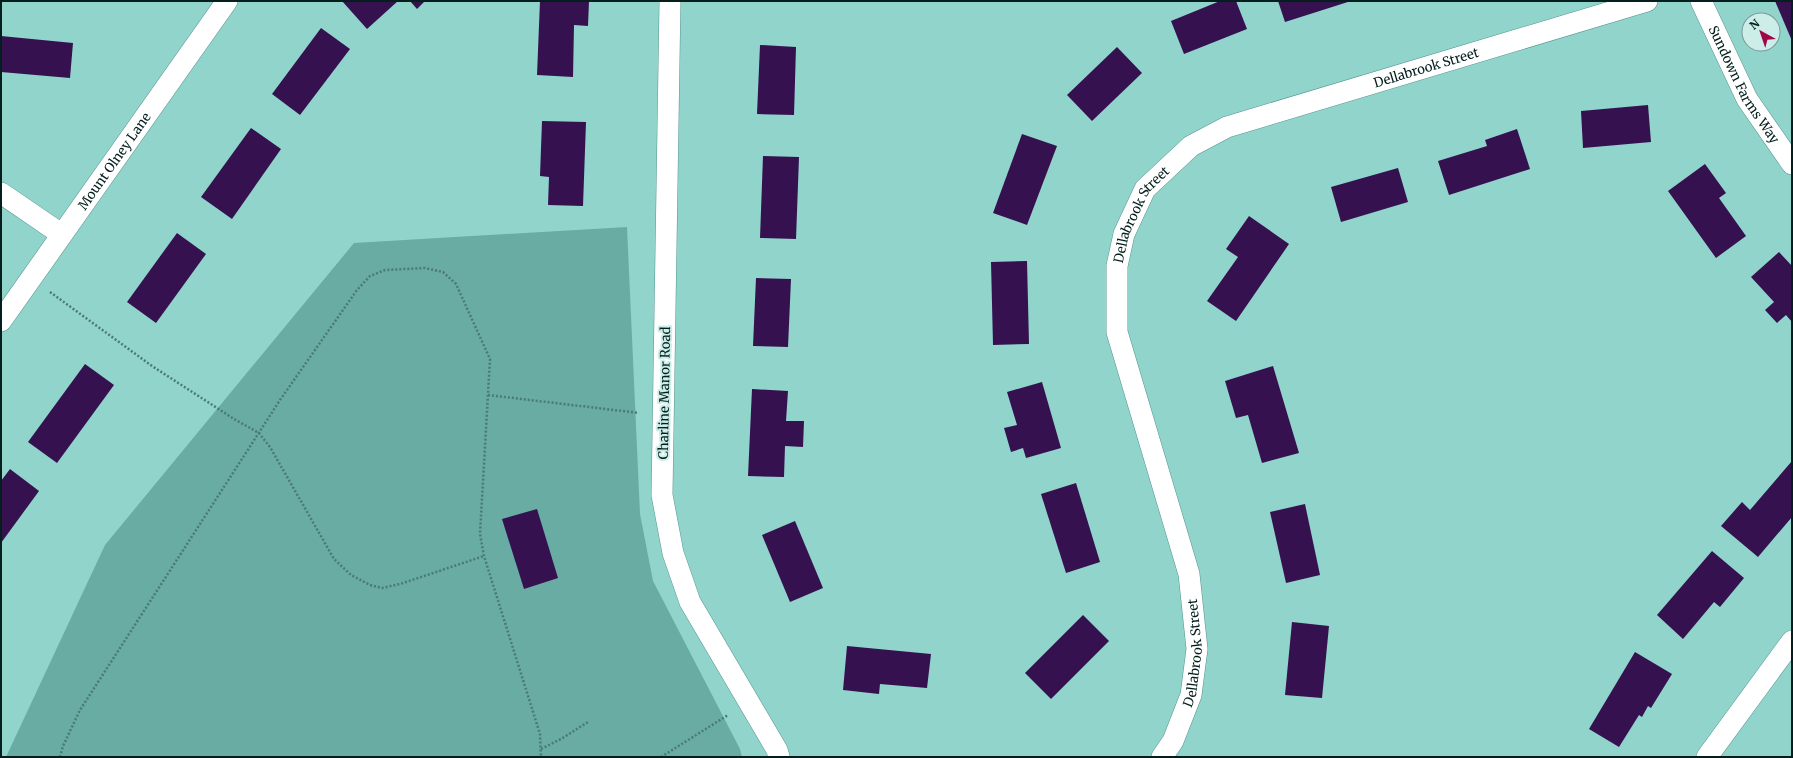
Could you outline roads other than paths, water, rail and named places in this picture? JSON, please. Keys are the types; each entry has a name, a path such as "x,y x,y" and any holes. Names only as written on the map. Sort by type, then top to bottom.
{"street":[{"name":"Mount Olney Lane","path":"1,321 227,1"},
{"name":"Charline Manor Road","path":"670,1 662,495 673,553 690,602 777,750 779,757"},
{"name":"Dellabrook Street","path":"1162,757 1173,741 1191,695 1198,649 1189,574 1117,332 1116,266 1124,234 1145,189 1192,146 1227,127 1647,1"},
{"name":"Sundown Farms Way","path":"1701,1 1747,99 1792,164"},
{"path":"1,193 62,234"},
{"path":"1707,757 1792,641"}]}
